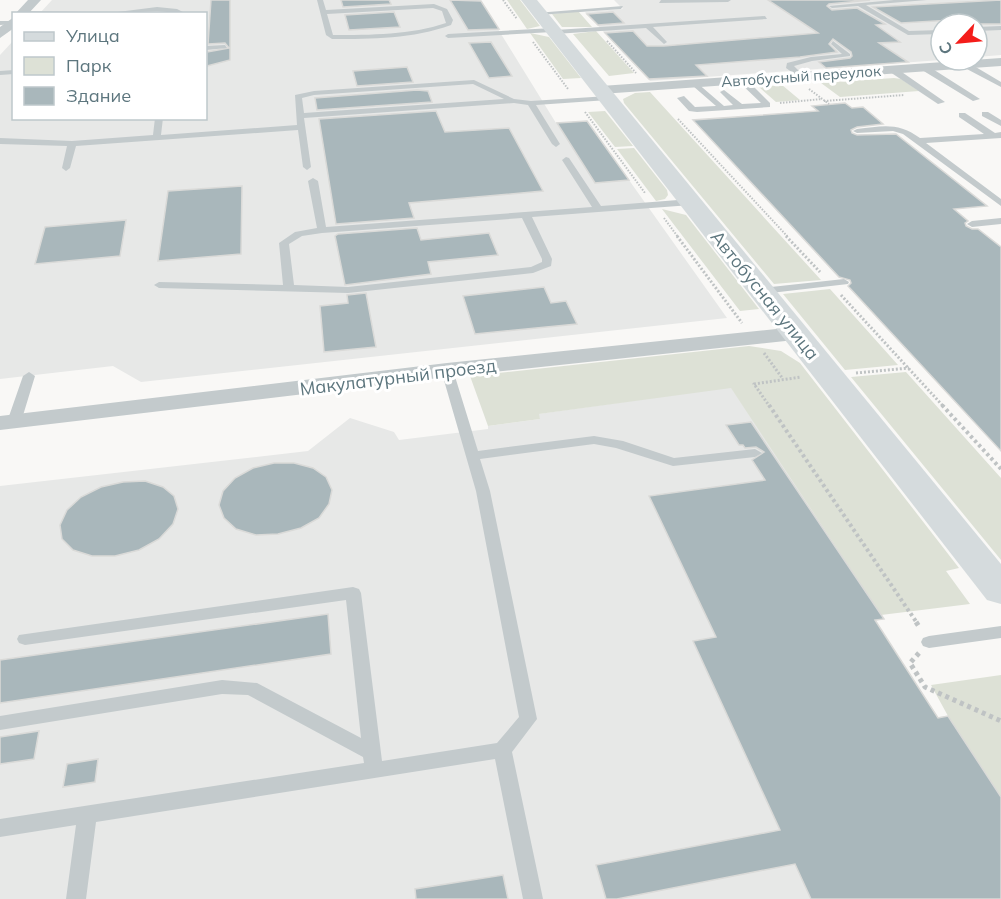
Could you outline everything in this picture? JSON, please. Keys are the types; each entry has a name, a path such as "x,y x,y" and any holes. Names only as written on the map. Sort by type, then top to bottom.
{"street":[{"path":"22,12 35,0"},
{"name":"Автобусная улица","path":"534,6 1001,590"},
{"path":"0,34 8,22"},
{"name":"Автобусный переулок","path":"605,94 800,76 929,68"},
{"name":"Макулатурный проезд","path":"7,422 447,370 796,334"}],"lane":[{"path":"320,0 322,12 328,35 332,37 424,31 443,27 449,24 450,20 445,10 434,6 322,12"},
{"path":"659,2 728,0"},
{"path":"832,6 924,0"},
{"path":"860,4 908,33 929,32"},
{"path":"534,6 621,7"},
{"path":"132,12 158,10 181,12"},
{"path":"448,36 765,18"},
{"path":"648,25 664,42"},
{"path":"800,76 790,68 790,65 811,59 848,55 833,43"},
{"path":"207,48 225,47"},
{"path":"909,69 927,93 941,102"},
{"path":"909,69 976,99"},
{"path":"909,69 963,100"},
{"path":"909,69 953,101"},
{"path":"978,72 1001,85"},
{"path":"987,77 1001,76"},
{"path":"307,167 297,99 302,95 474,82 514,101"},
{"path":"728,82 768,104"},
{"path":"728,82 740,107"},
{"path":"686,86 693,110 768,104"},
{"path":"686,86 722,108"},
{"path":"300,116 514,101 531,104 605,94"},
{"path":"531,104 556,144"},
{"path":"974,114 998,134"},
{"path":"985,114 1001,124"},
{"path":"962,115 998,134"},
{"path":"156,138 159,120"},
{"path":"0,141 72,144 302,127"},
{"path":"857,131 893,128 906,132 1001,203"},
{"path":"918,141 998,134"},
{"path":"66,168 72,144"},
{"path":"566,160 599,210"},
{"path":"313,181 322,230"},
{"path":"288,288 284,243 299,234 322,230 691,202"},
{"path":"159,285 348,290 543,267 547,264 547,259 526,214"},
{"path":"972,224 1001,221"},
{"path":"762,291 844,282"},
{"path":"0,828 87,816 373,762 502,750 528,719 483,491 447,370"},
{"path":"7,422 29,376"},
{"path":"472,456 594,440 618,444 673,462 755,453"},
{"path":"25,639 353,593 373,762"},
{"path":"929,642 1001,632"},
{"path":"0,723 222,687 251,688 373,762"},
{"path":"502,750 533,899"},
{"path":"76,899 87,816"}],"path":[{"path":"829,104 824,101 927,93"},
{"path":"768,104 822,99"},
{"path":"909,368 754,384 929,642 910,663 925,687 1001,721"}],"shaded area":[{"path":"52,0 480,0 556,123 587,121 727,318 141,382 113,366 0,379 0,55 12,42 12,120 207,120 207,12 41,12"},
{"path":"614,0 1001,0 1001,55 989,56 989,12 929,12 929,61 650,81 585,12 623,9"},
{"path":"731,387 884,619 875,621 938,717 948,716 1001,798 1001,899 0,899 0,486 308,451 350,418 394,432 399,440 488,429 488,426 540,419 538,414"}],"green space":[{"path":"507,0 520,0 540,26 527,29"},
{"path":"578,11 592,27 562,27 552,14"},
{"path":"596,31 634,73 609,76 573,34"},
{"path":"530,33 549,37 581,78 563,79"},
{"path":"901,79 919,91 840,97 821,83"},
{"path":"782,85 800,100 776,102 759,87"},
{"path":"650,92 821,280 774,284 624,103 623,99 635,93"},
{"path":"605,111 633,146 615,147 588,112"},
{"path":"634,148 667,190 668,195 665,199 656,201 617,149"},
{"path":"662,209 686,215 759,309 740,311"},
{"path":"830,289 898,365 845,370 783,294"},
{"path":"749,346 781,351 800,363 959,568 946,571 970,604 881,615 731,388 539,414 540,419 488,426 470,376"},
{"path":"906,372 1001,478 1001,560 851,377"},
{"path":"1001,675 1001,797 948,716 931,685"}],"building":[{"path":"211,0 230,0 230,60 207,66 207,52 229,48 225,43 208,44"},
{"path":"341,0 389,0 391,4 343,7"},
{"path":"450,0 481,1 499,29 468,30"},
{"path":"768,0 870,0 827,6 832,10 857,8 885,24 876,25 900,42 879,43 908,62 826,68 819,62 852,56 851,52 833,39 829,44 837,52 696,65 707,76 649,79 605,33 633,31 647,46 664,46 818,33"},
{"path":"1001,0 1001,24 989,24 989,12 929,12 929,21 901,23 873,7"},
{"path":"394,12 400,27 349,30 345,15"},
{"path":"613,12 624,23 598,25 587,14"},
{"path":"491,42 512,76 489,78 469,43"},
{"path":"407,67 413,82 357,86 353,71"},
{"path":"428,91 432,102 317,110 315,98"},
{"path":"845,103 852,108 863,107 883,124 857,127 851,130 852,133 857,135 896,134 987,206 954,209 968,221 965,223 966,226 978,229 1001,247 1001,451 848,286 851,283 850,280 839,277 693,120 818,111 812,106"},
{"path":"436,111 445,132 509,128 543,191 409,203 414,218 336,224 319,119"},
{"path":"587,121 629,180 595,183 557,123"},
{"path":"242,186 241,254 158,261 168,191"},
{"path":"126,220 120,256 35,264 45,227"},
{"path":"417,228 421,240 489,233 498,255 428,262 431,274 345,285 335,236"},
{"path":"544,287 551,303 566,301 577,324 475,334 463,296"},
{"path":"366,293 376,347 324,352 320,306 348,303 347,295"},
{"path":"751,422 884,619 875,620 938,718 948,716 1001,797 1001,899 811,899 795,864 617,899 606,899 596,865 780,830 693,641 716,637 649,496 765,480 752,460 764,452 756,447 745,448 739,445 726,425"},
{"path":"274,463 294,463 313,468 326,477 332,490 329,504 319,518 301,528 278,534 256,535 236,529 224,518 219,505 223,491 235,478 253,468"},
{"path":"145,481 163,487 174,496 178,509 173,524 159,539 139,550 115,556 92,556 73,550 62,539 60,525 67,510 81,497 101,487 123,482"},
{"path":"328,614 331,654 0,703 0,660"},
{"path":"39,731 34,759 0,764 0,737"},
{"path":"98,759 95,782 63,787 67,764"},
{"path":"503,875 508,899 416,899 415,889"}]}
